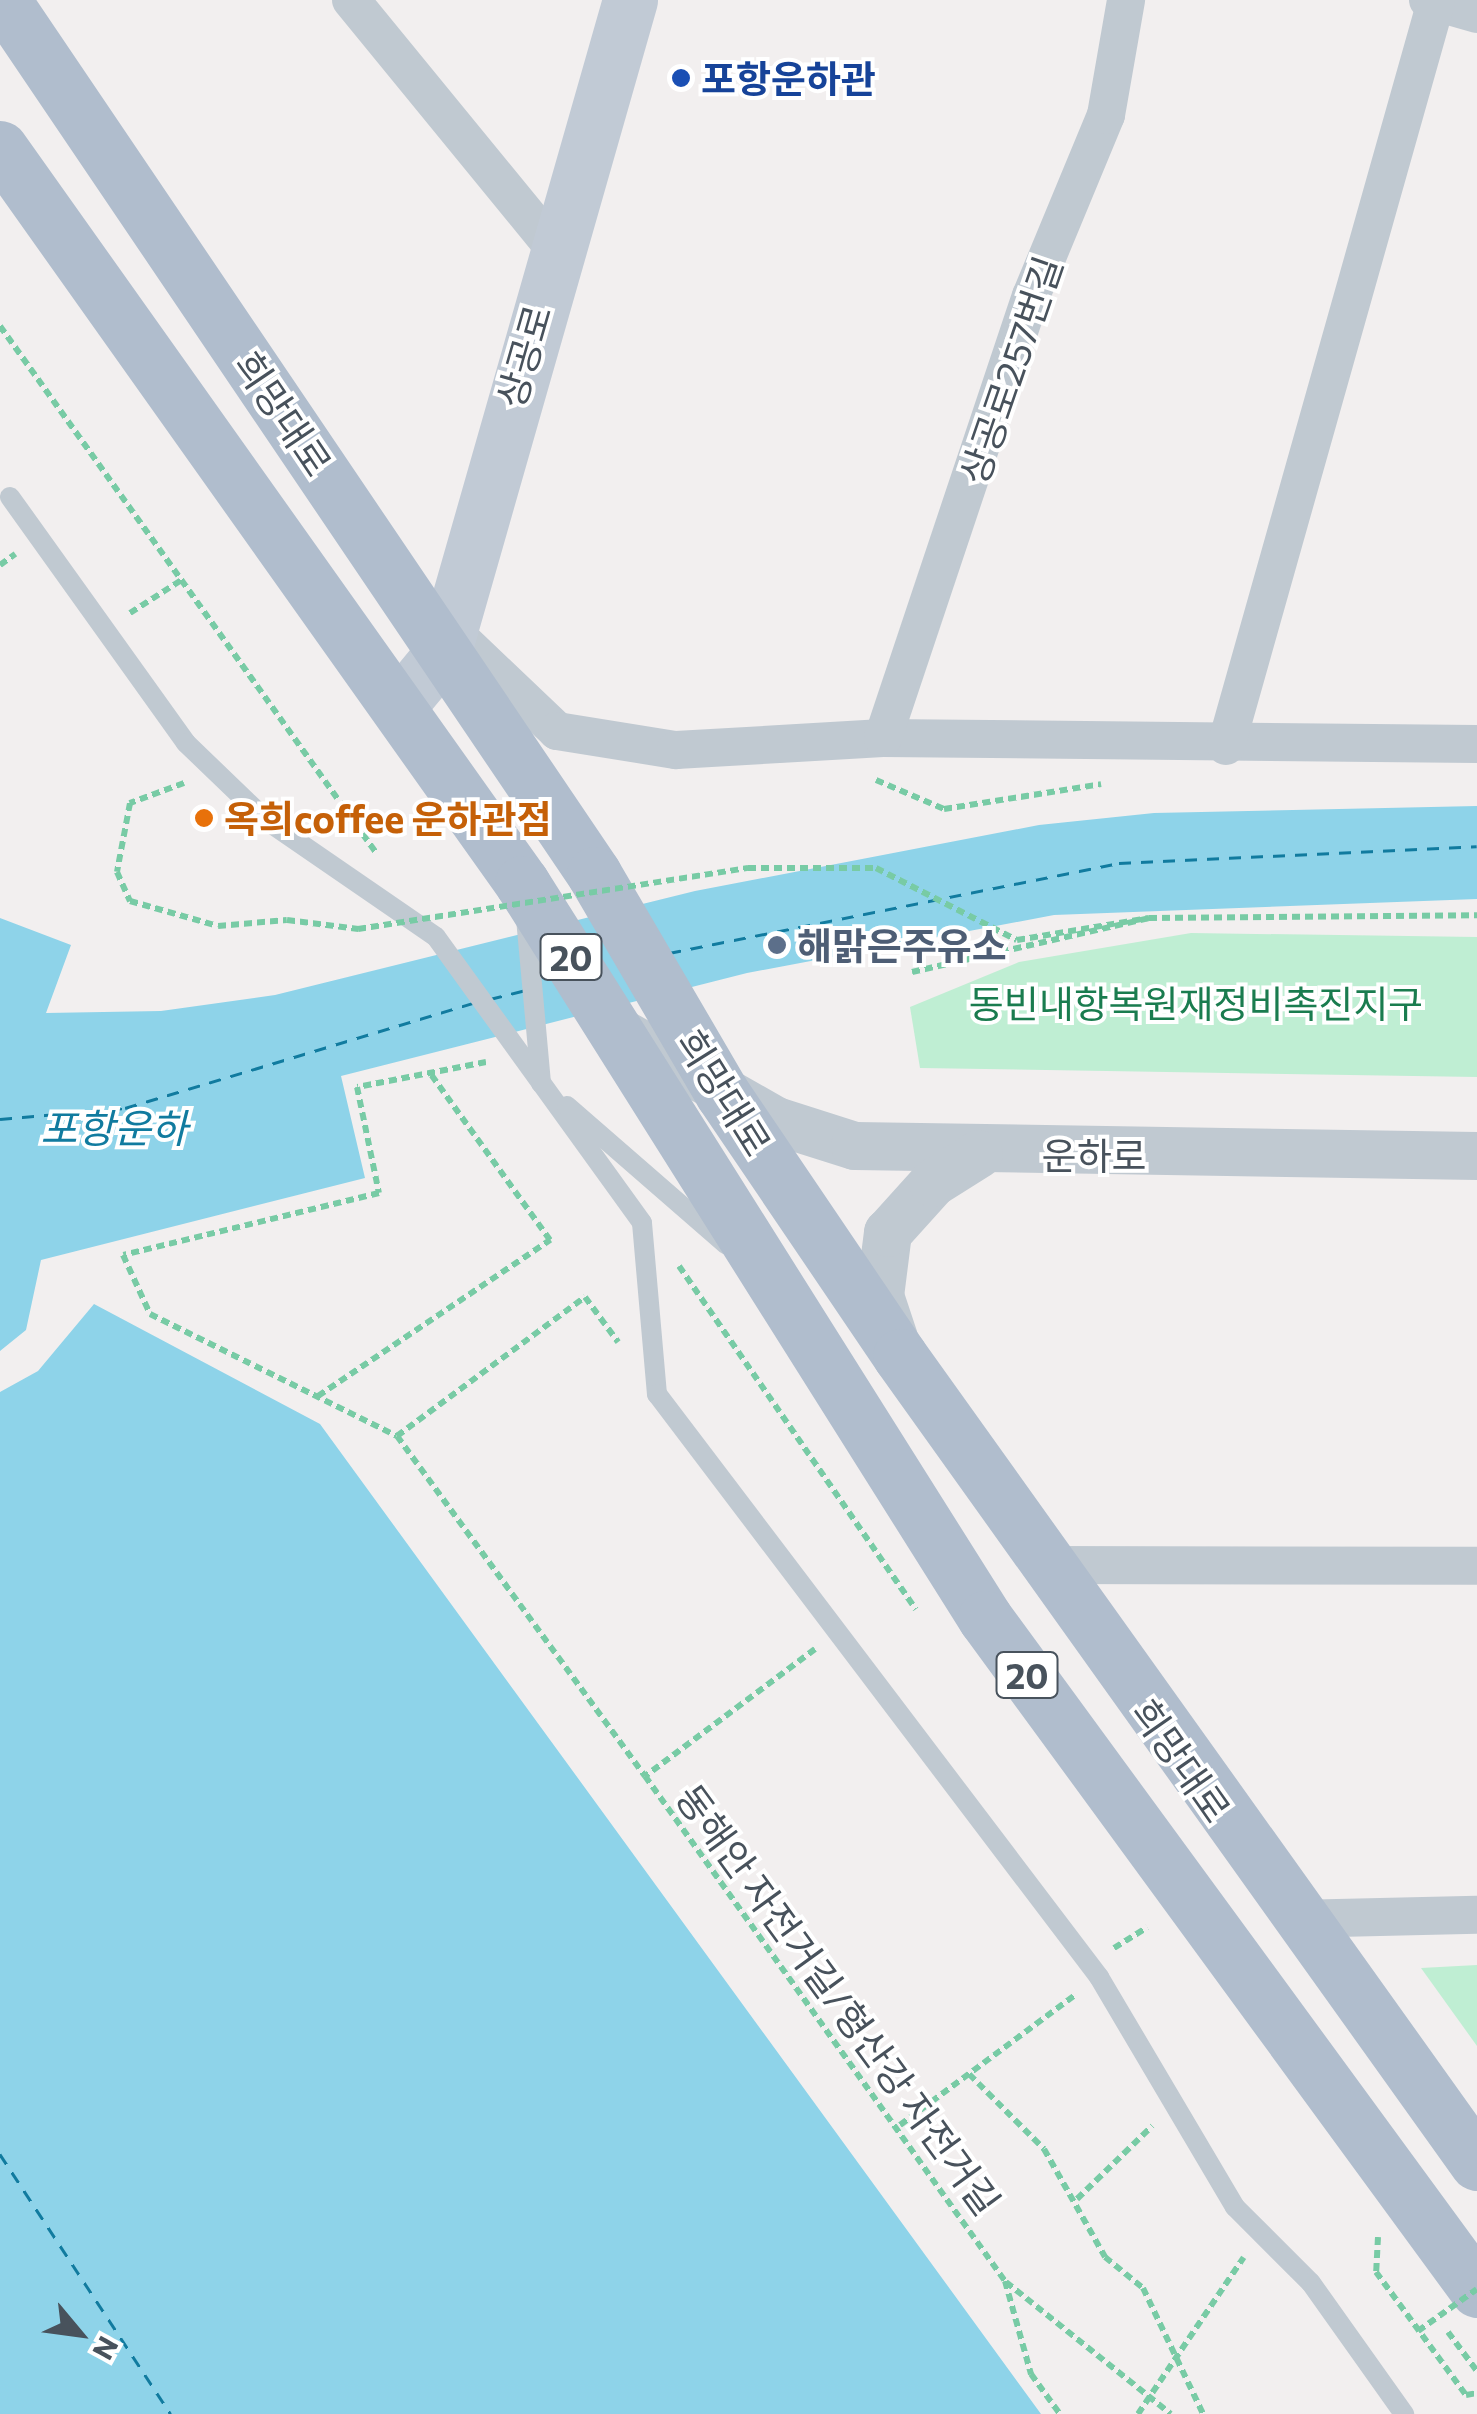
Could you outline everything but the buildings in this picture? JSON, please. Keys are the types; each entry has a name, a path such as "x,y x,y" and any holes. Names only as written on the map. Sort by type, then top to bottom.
{"main road":[{"name":"희망대로","path":"4,0 447,640 594,874 722,1093 1042,1565 1294,1919 1477,2163"},
{"name":"상공로","path":"400,702 447,640 554,248 630,0"},
{"name":"희망대로","path":"0,148 400,702 522,883 620,1032 985,1618 1477,2289"}],"street":[{"path":"351,0 554,248"},
{"name":"상공로257번길","path":"883,738 1030,296 1106,116 1126,0"},
{"path":"1226,746 1432,1 1477,14"},
{"path":"447,640 557,731 676,750 883,738 1226,746 1477,744"},
{"name":"운하로","path":"620,1032 722,1093 855,1146 980,1154 1477,1156"},
{"path":"900,1356 880,1296 888,1233 919,1195 980,1154"},
{"path":"1042,1565 1477,1566"},
{"path":"1294,1919 1477,1915"}],"lane":[{"path":"10,497 104,630 224,783 409,911"},
{"path":"522,883 541,1084 784,1295"},
{"path":"436,937 642,1223 657,1394 834,1634 1099,1977 1178,2100 1217,2180 1311,2283 1404,2414"}],"path":[{"path":"0,326 382,861"},
{"path":"0,565 39,537"},
{"path":"104,630 184,579"},
{"path":"202,783 130,803 117,872 130,901 218,926 287,920 358,929 748,868 876,868 1017,940 1149,918 1477,915"},
{"path":"409,911 436,937"},
{"path":"409,911 436,937"},
{"path":"912,972 1149,918"},
{"path":"521,1055 356,1087 379,1193 124,1255 150,1314 398,1436 645,1776"},
{"path":"317,1397 550,1240 430,1073"},
{"path":"398,1436 585,1298 657,1394"},
{"name":"동해안 자전거길/형산강 자전거길","path":"834,1634 645,1776 900,2125 1005,2281 1031,2374 1060,2414"},
{"path":"900,2125 1099,1977"},
{"path":"969,2074 1044,2148 1077,2199 1105,2257 1143,2288 1203,2414"},
{"path":"1077,2199 1178,2100"},
{"path":"1138,2414 1261,2231"},
{"path":"1378,2237 1376,2272 1466,2395 1477,2393"},
{"path":"1005,2281 1171,2414"},
{"path":"1418,2331 1477,2289"}],"green space":[{"name":"동빈내항복원재정비촉진지구","path":"1191,933 1477,937 1477,1077 920,1068 910,1007 1019,962"},
{"path":"1477,1965 1477,2046 1421,1968"}],"water":[{"name":"포항운하","path":"1477,806 1477,899 1054,915 747,973 341,1076 365,1178 41,1260 26,1330 0,1351 0,918 71,945 46,1013 161,1011 275,995 695,891 1039,825 1154,813"},
{"path":"94,1304 320,1424 1041,2414 0,2414 0,1392 38,1371"}],"ferry route":[{"path":"669,953 1119,863 1477,846"},
{"path":"490,999 526,990"},
{"path":"0,1119 125,1108 472,1003"},
{"path":"0,2154 171,2414"}],"place":[{"name":"포항운하관","path":"681,78"},
{"name":"옥희coffee 운하관점","path":"204,818"},
{"name":"해맑은주유소","path":"777,945"}]}
